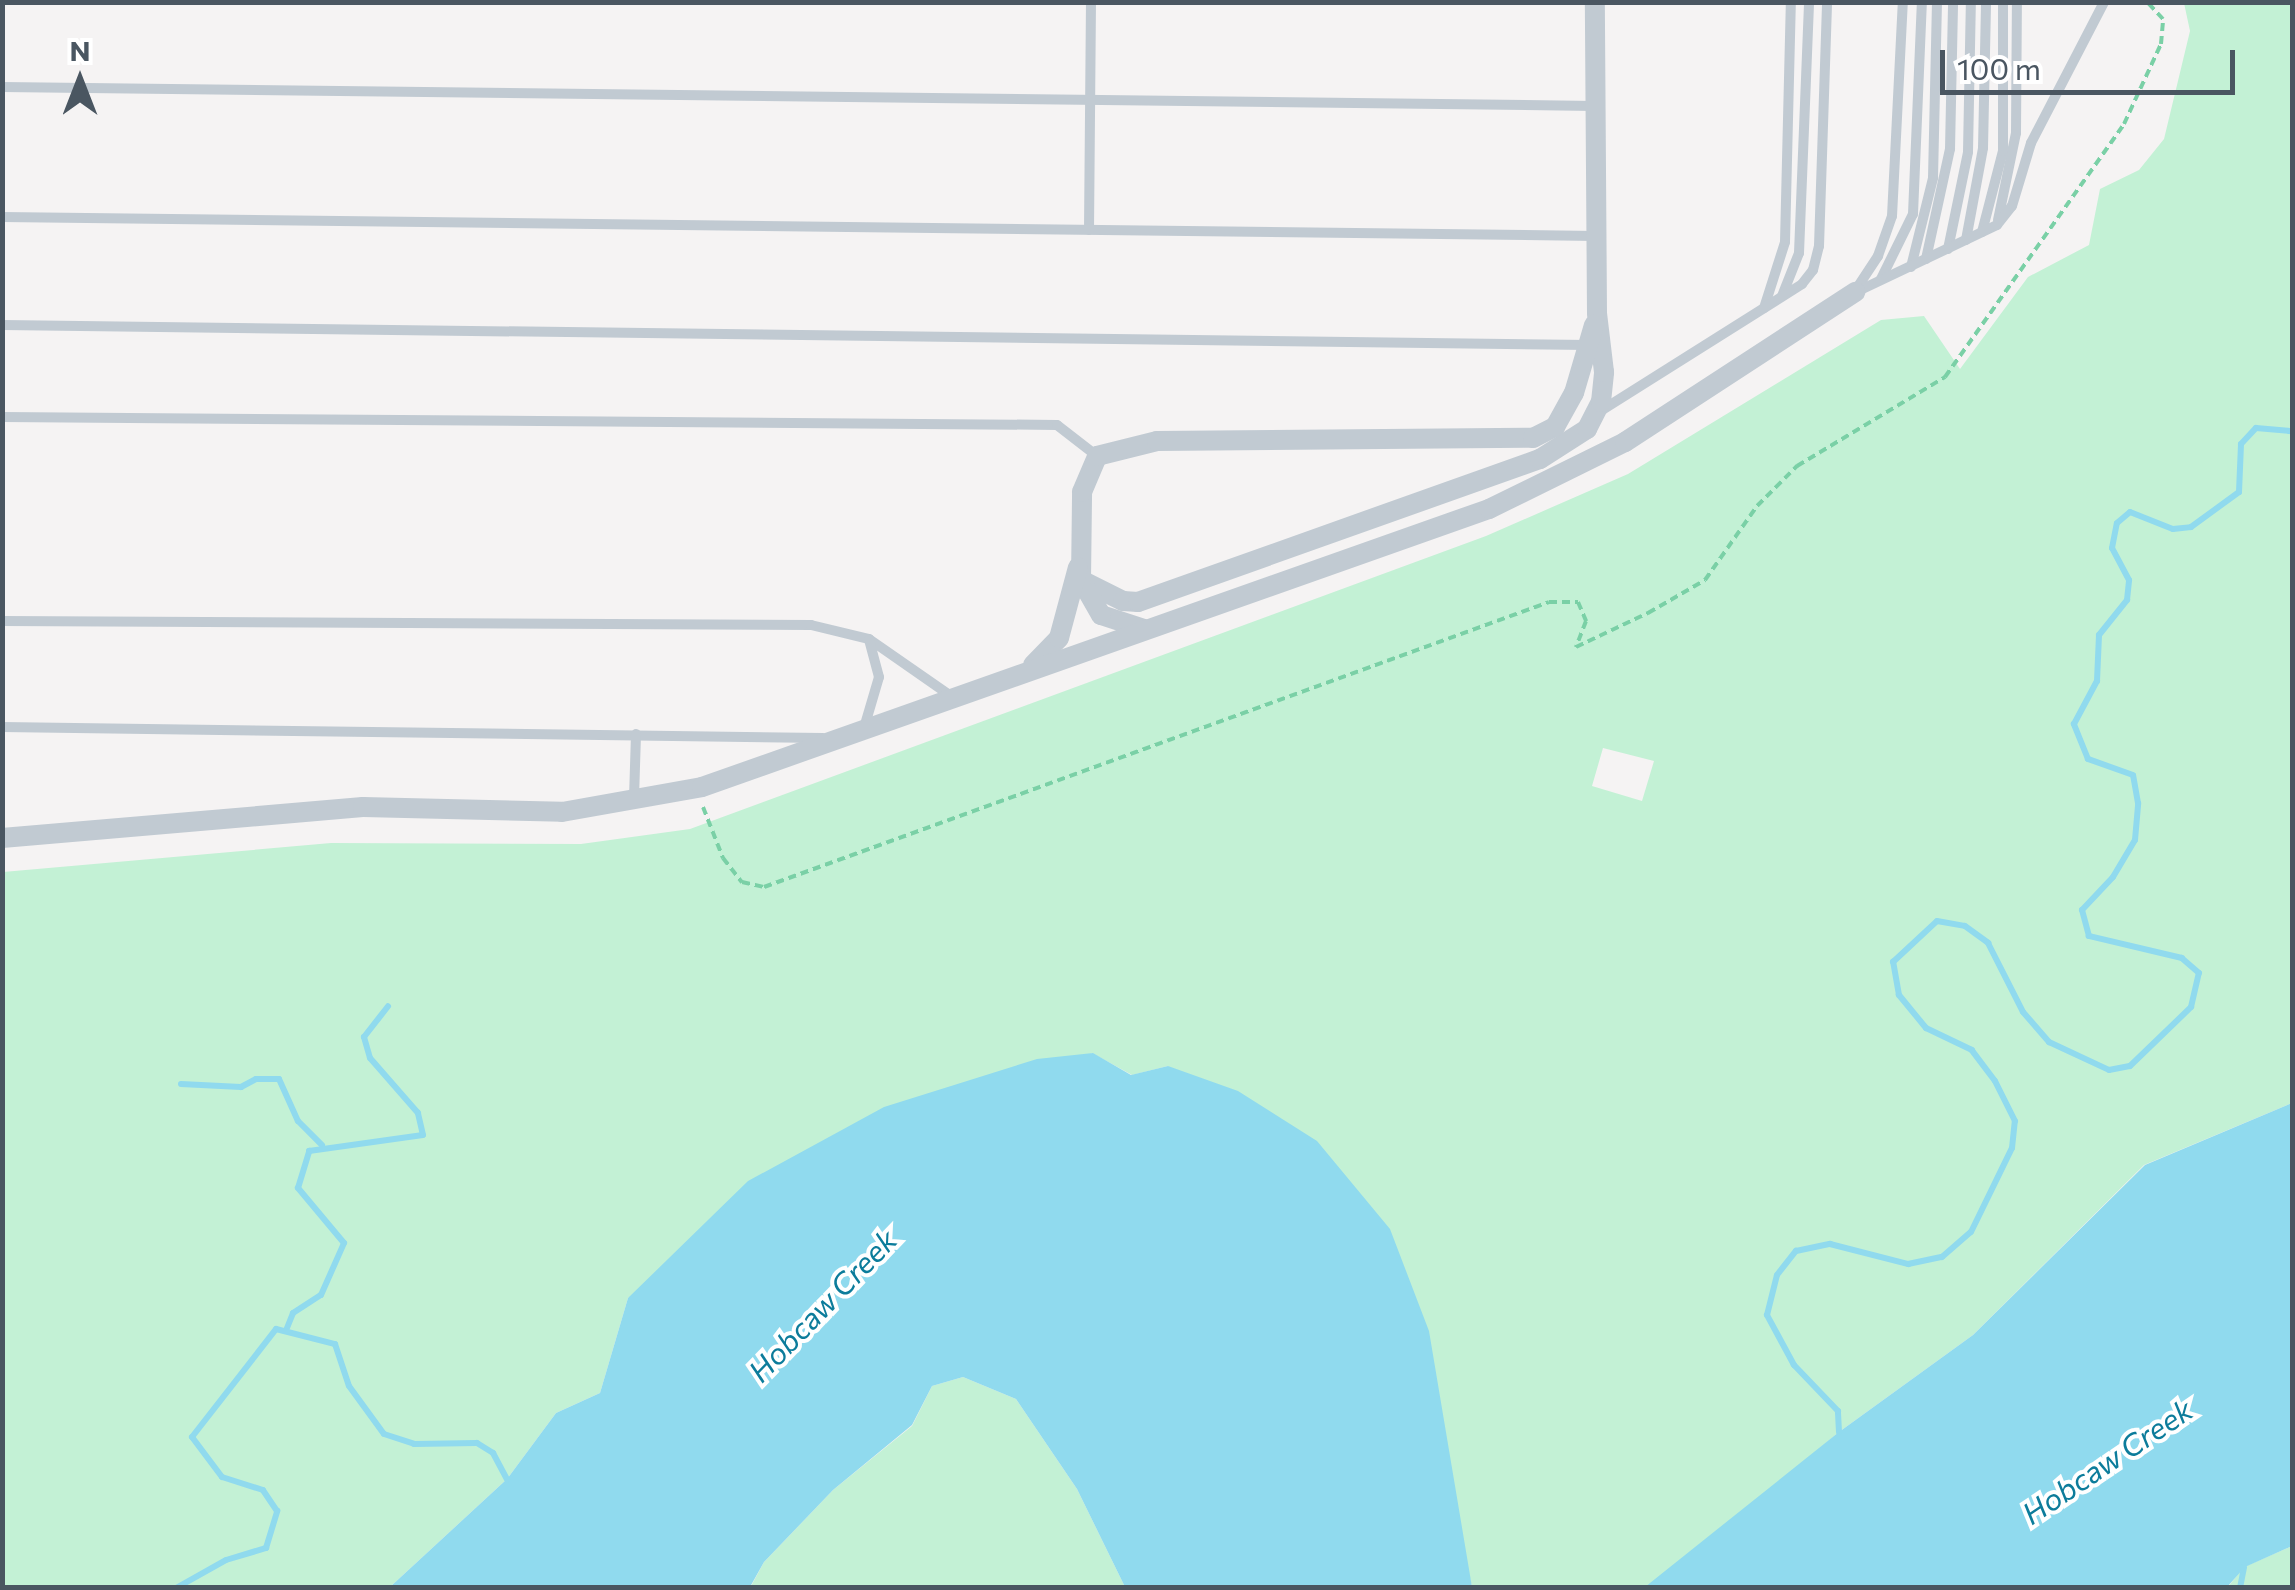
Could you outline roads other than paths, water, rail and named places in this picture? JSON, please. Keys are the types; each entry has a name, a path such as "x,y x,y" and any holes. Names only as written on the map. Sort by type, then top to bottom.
{"street":[{"path":"1081,580 1123,602 1138,602 1540,460 1569,445 1594,416 1604,372 1597,313 1594,2"},
{"path":"2,838 350,808 562,812 695,789 1490,508 1625,442 1855,292"},
{"path":"1147,630 1102,615 1081,580 1082,492 1097,456 1157,441 1533,438 1555,427 1574,393 1597,313"},
{"path":"1024,673 1059,638 1081,551"}],"lane":[{"path":"1089,230 1091,2"},
{"path":"1763,308 1785,242 1792,2"},
{"path":"1781,297 1799,252 1809,2"},
{"path":"1594,416 1781,297 1813,270 1819,246 1827,2"},
{"path":"1855,292 1878,256 1892,216 1903,2"},
{"path":"1881,280 1913,214 1922,2"},
{"path":"1911,266 1933,178 1937,2"},
{"path":"1926,259 1950,149 1953,2"},
{"path":"1948,249 1968,152 1971,2"},
{"path":"1966,240 1983,148 1986,2"},
{"path":"1982,232 2003,152 2003,2"},
{"path":"1997,225 2016,133 2017,2"},
{"path":"1855,292 1997,225 2012,206 2031,143 2104,2"},
{"path":"2,87 1595,106"},
{"path":"2,218 1596,236"},
{"path":"2,325 1588,345"},
{"path":"2,417 1057,425 1097,456"},
{"path":"2,621 811,625 869,639 954,698"},
{"path":"863,730 879,677 869,639"},
{"path":"2,727 839,739"},
{"path":"634,802 636,734"}],"water":[{"name":"Hobcaw Creek","path":"1093,1053 1131,1075 1168,1066 1238,1091 1317,1141 1390,1229 1429,1331 1472,1587 1125,1587 1077,1489 1016,1399 963,1377 932,1386 912,1425 833,1490 764,1562 750,1587 390,1587 507,1479 556,1413 600,1393 628,1298 748,1181 884,1107 1037,1059"},
{"name":"Hobcaw Creek","path":"2292,1103 2292,1546 2245,1567 2227,1587 1645,1587 1839,1432 1973,1335 2145,1165"}],"waterway":[{"path":"1839,1432 1838,1411 1794,1365 1767,1315 1777,1275 1796,1251 1830,1244 1908,1264 1942,1257 1971,1232 2012,1148 2015,1121 1995,1081 1972,1050 1926,1028 1899,995 1893,962 1937,921 1965,926 1988,943 2023,1012 2049,1042 2109,1070 2130,1066 2191,1007 2199,973 2182,958 2089,936 2082,910 2113,877 2135,840 2138,803 2133,775 2088,759 2074,724 2097,681 2099,635 2127,600 2129,580 2112,548 2117,523 2130,512 2173,529 2191,527 2239,492 2241,444 2256,428 2292,431"},
{"path":"287,1328 293,1313 321,1295 344,1243 298,1188 309,1151 423,1135 418,1113 370,1058 364,1037 388,1006"},
{"path":"181,1084 241,1087 256,1079 279,1079 298,1121 322,1145"},
{"path":"176,1588 226,1560 266,1548 277,1511 263,1490 222,1477 192,1437 276,1329 335,1344 349,1386 384,1434 414,1444 477,1443 493,1453 507,1479"},
{"path":"2240,1588 2244,1567"}]}
